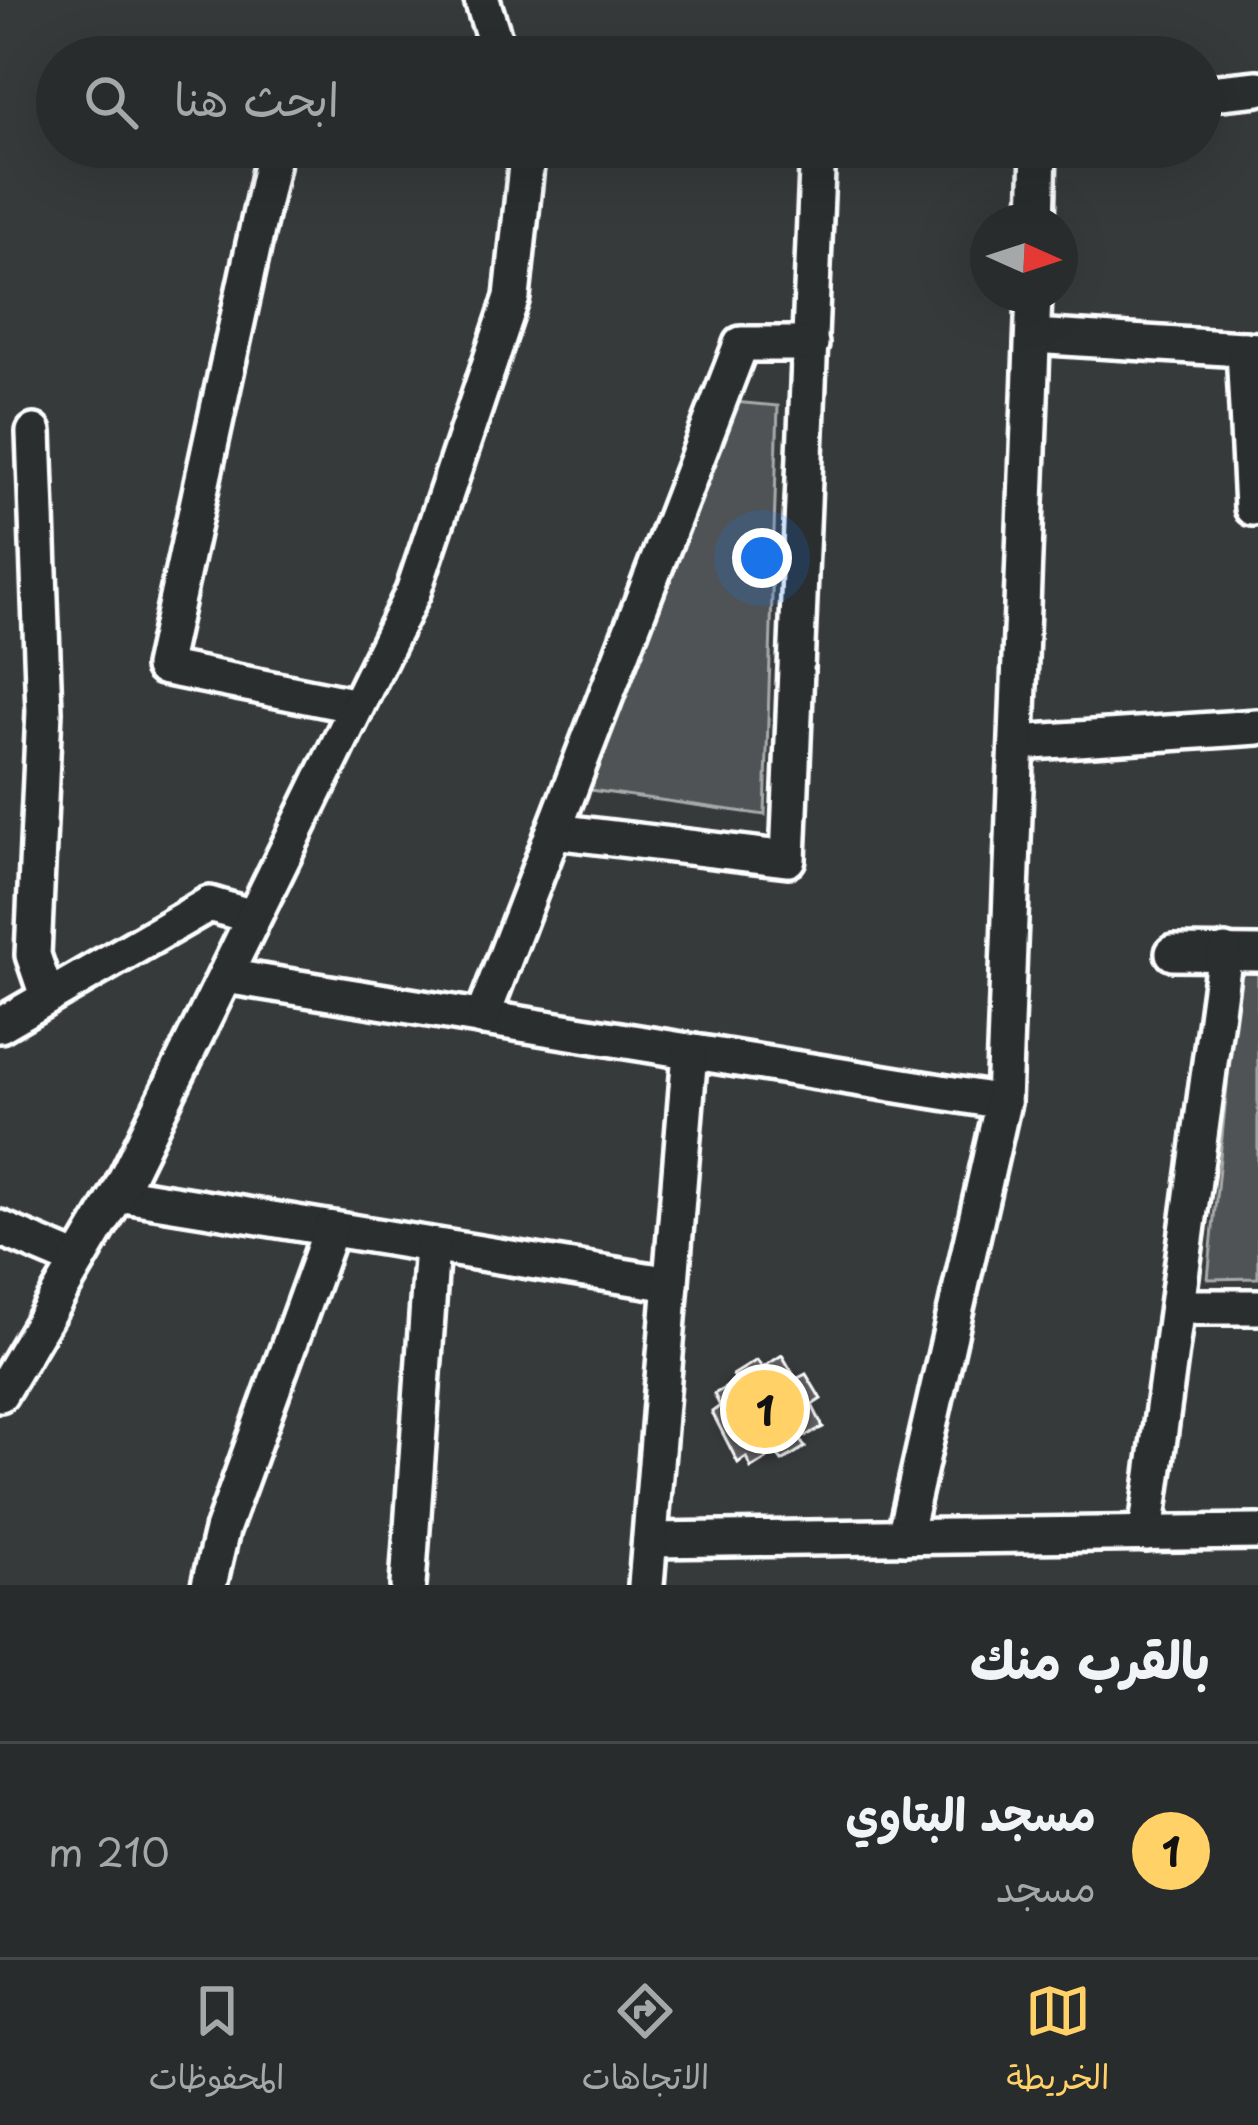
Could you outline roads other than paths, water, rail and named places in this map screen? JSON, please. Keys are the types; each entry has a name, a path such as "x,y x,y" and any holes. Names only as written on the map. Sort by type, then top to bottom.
{"street":[{"path":"482,0 493,36"},
{"path":"1222,92 1258,88"},
{"path":"270,168 162,667 357,706"},
{"path":"0,1394 118,1194 413,592 512,297 526,168"},
{"path":"554,831 788,859 817,168"},
{"path":"1038,204 1039,168"},
{"path":"904,1537 1004,1102 1034,312"},
{"path":"1033,336 1251,350 1252,508 1258,507"},
{"path":"482,1018 741,344 811,344"},
{"path":"34,432 44,711 33,955 47,996"},
{"path":"1017,743 1258,727"},
{"path":"0,1025 209,904 254,917"},
{"path":"1146,1534 1177,1307 1241,953 1173,953"},
{"path":"225,976 1004,1102"},
{"path":"646,1585 690,1052"},
{"path":"118,1194 670,1284"},
{"path":"0,1228 78,1262"},
{"path":"209,1585 222,1529 331,1229"},
{"path":"408,1585 432,1246"},
{"path":"1177,1307 1258,1307"},
{"path":"650,1540 1258,1532"}],"place":[{"name":"مسجد البتاوي","path":"765,1409"}]}
